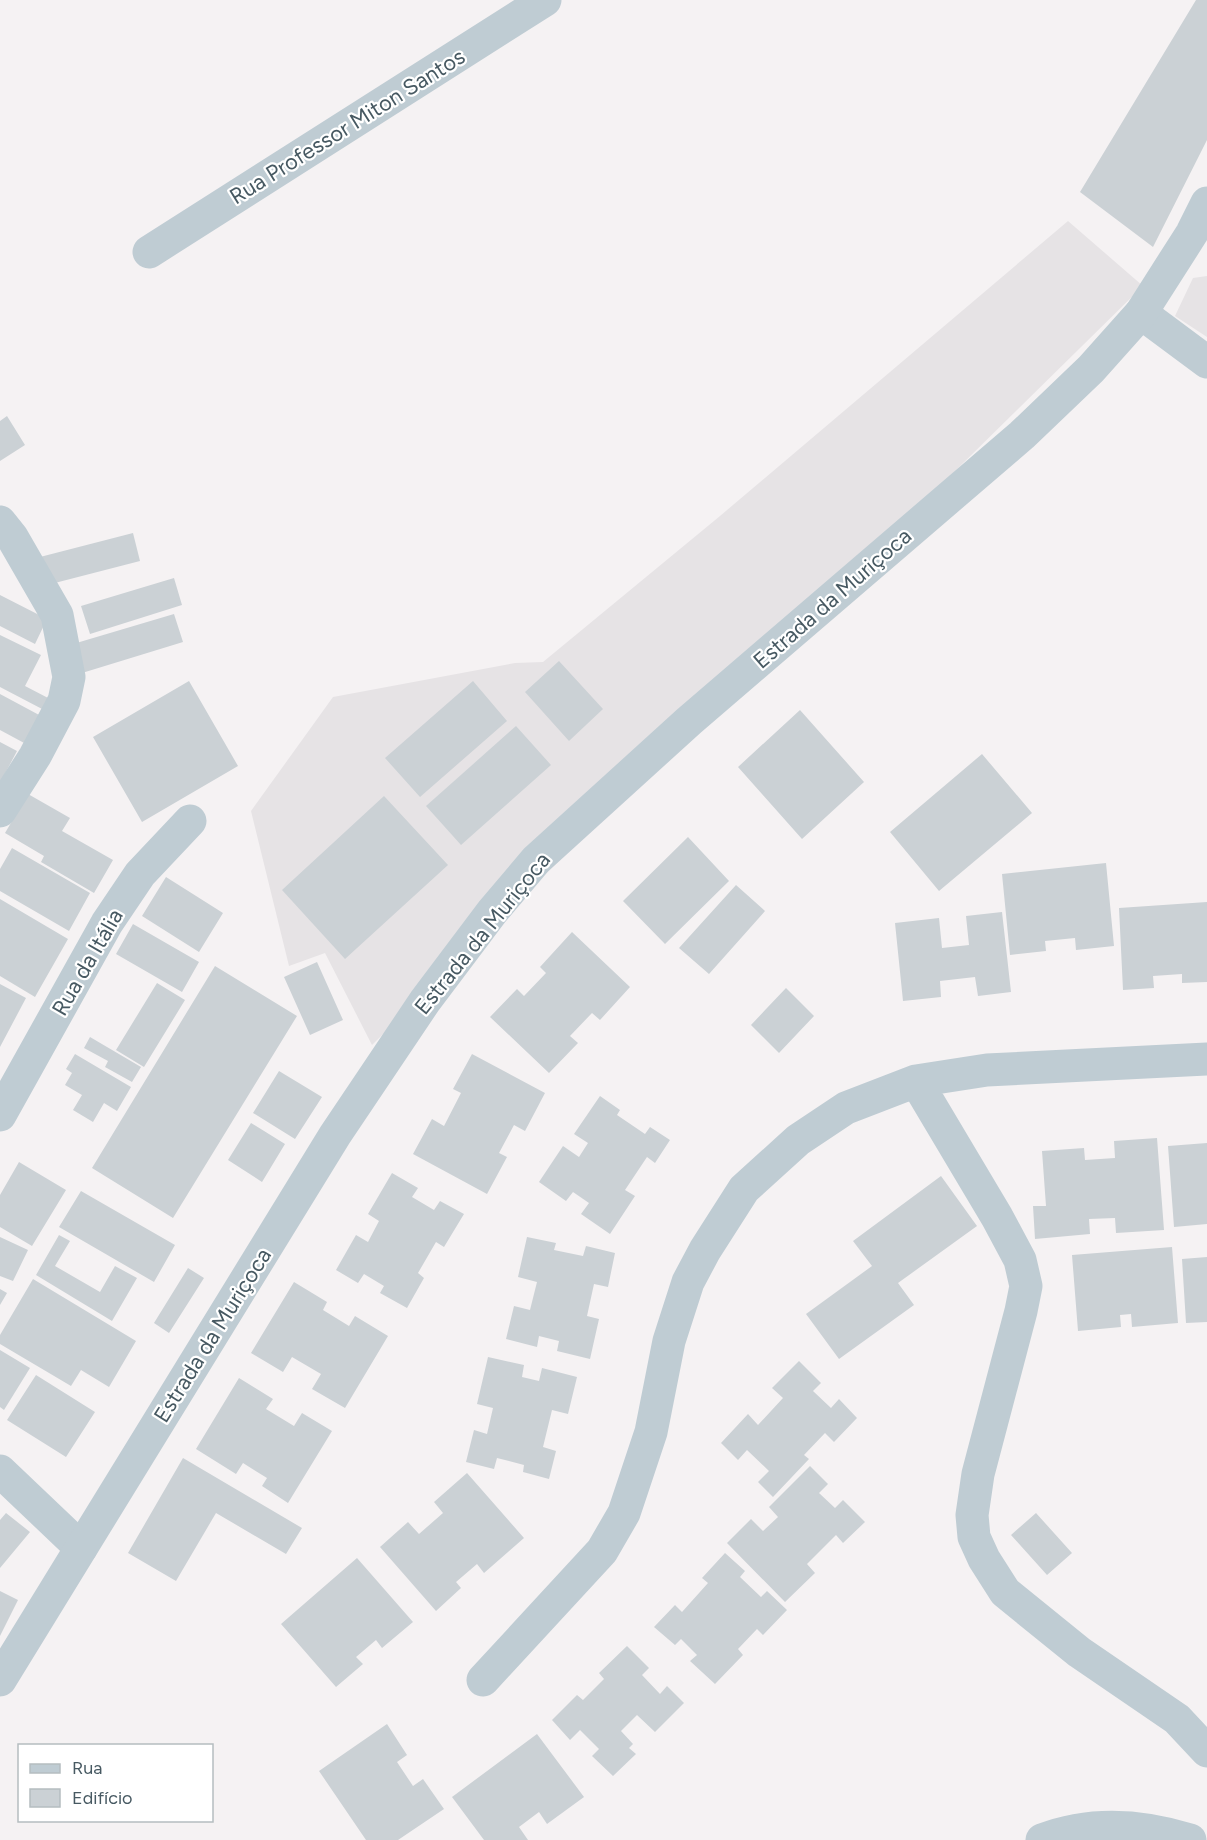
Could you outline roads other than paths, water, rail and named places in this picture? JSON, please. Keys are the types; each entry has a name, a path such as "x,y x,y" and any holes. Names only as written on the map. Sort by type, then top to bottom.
{"street":[{"name":"Rua Professor Miton Santos","path":"149,252 545,0"},
{"name":"Estrada da Muriçoca","path":"0,1680 335,1135 425,1001 492,912 536,860 689,721 1022,435 1091,369 1141,313 1192,233 1207,203"},
{"path":"1141,313 1207,362"},
{"path":"0,522 12,537 57,615 69,677 64,701 35,756 0,811"},
{"name":"Rua da Itália","path":"0,1115 108,923 140,874 190,821"},
{"path":"483,1680 602,1551 624,1513 651,1432 669,1341 688,1282 705,1250 744,1189 798,1140 846,1108 916,1081 987,1070 1207,1059"},
{"path":"916,1081 997,1217 1020,1260 1026,1286 1019,1322 978,1474 972,1515 974,1537 984,1559 1005,1592 1079,1652 1177,1719 1207,1751"},
{"path":"0,1471 81,1548"},
{"path":"1042,1840 1093,1828 1130,1827 1163,1832 1190,1840"}]}
